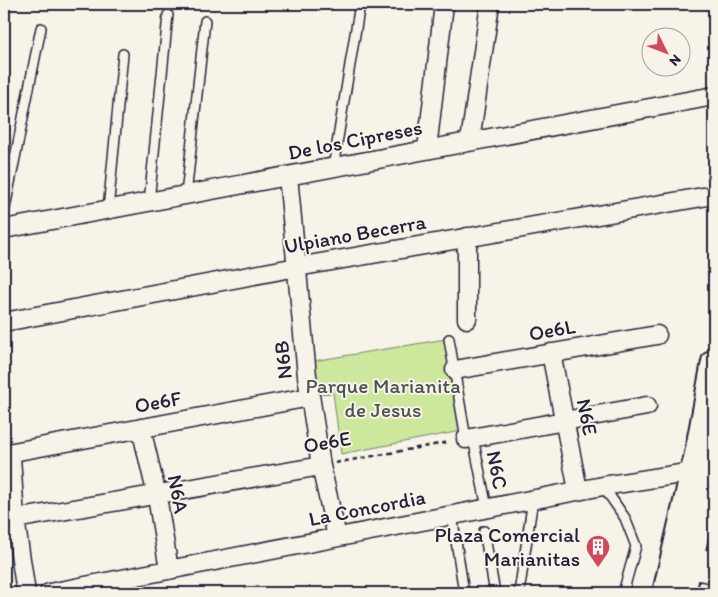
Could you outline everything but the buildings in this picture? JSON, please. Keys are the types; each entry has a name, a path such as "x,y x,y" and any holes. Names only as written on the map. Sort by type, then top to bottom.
{"main road":[{"path":"665,593 693,472 714,362"},
{"path":"683,593 714,458"}],"street":[{"path":"427,149 444,4"},
{"path":"470,141 490,4"},
{"name":"De los Cipreses","path":"4,229 714,96"},
{"name":"N6B","path":"288,176 310,397 321,466 338,537"},
{"name":"Ulpiano Becerra","path":"4,322 297,267 714,195"},
{"path":"467,237 467,319"},
{"name":"Oe6L","path":"455,370 657,335"},
{"name":"N6E","path":"551,353 578,490"},
{"name":"Oe6F","path":"15,519 11,456 15,452 310,397"},
{"path":"470,438 647,406"},
{"name":"N6A","path":"141,428 156,496 169,570"},
{"name":"Oe6E","path":"15,519 321,466"},
{"name":"La Concordia","path":"49,593 578,490 693,472"},
{"path":"15,519 26,593"},
{"path":"690,562 714,562"},
{"path":"690,562 714,574"}],"lane":[{"path":"333,168 360,4"},
{"path":"149,202 168,15"},
{"path":"186,195 204,22"},
{"path":"4,213 41,28"},
{"path":"108,210 122,54"},
{"name":"N6C","path":"449,339 486,508"},
{"path":"603,486 626,518 636,546 623,593"},
{"path":"519,593 533,499"},
{"path":"452,515 464,593"},
{"path":"484,531 495,593"}],"path":[{"name":"Oe6E","path":"321,466 470,438"}],"green space":[{"name":"Parque Marianita de Jesus","path":"446,339 461,431 341,454 333,393 317,394 313,361"}],"place":[{"name":"Plaza Comercial Marianitas","path":"598,568"}]}
